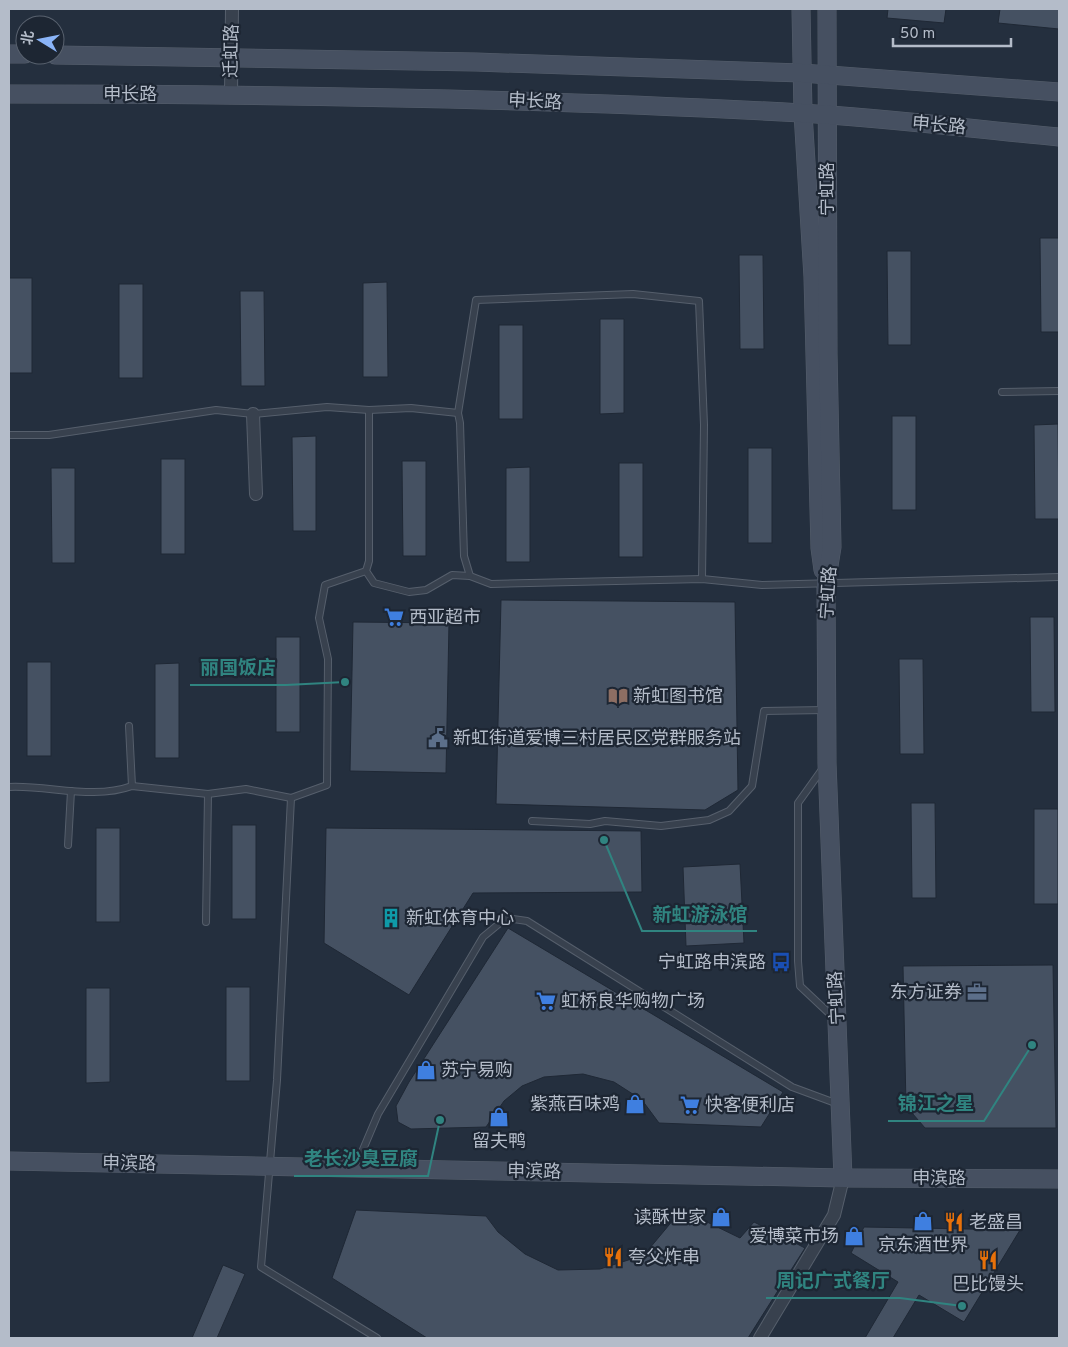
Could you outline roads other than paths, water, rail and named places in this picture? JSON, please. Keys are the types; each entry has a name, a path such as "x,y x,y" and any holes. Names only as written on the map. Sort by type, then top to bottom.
{"main road":[{"path":"801,9 803,113 813,277 820,548 826,584"},
{"name":"宁虹路","path":"827,9 826,115 832,547 826,584 826,710 843,1178"},
{"name":"申长路","path":"65,55 476,62 802,73 1059,92"},
{"name":"申长路","path":"9,94 231,94 473,98 803,113 1059,137"},
{"name":"申滨路","path":"9,1161 843,1178 1059,1179"}],"street":[{"name":"迁虹路","path":"231,94 232,9"},
{"path":"253,414 256,494"},
{"path":"760,1338 834,1215 843,1178"}],"lane":[{"path":"470,576 464,556 460,423 458,412 476,300 633,294 699,301 704,425 702,579"},
{"path":"1002,392 1059,391"},
{"path":"9,435 50,435 216,410 253,414 327,407 369,410 411,408 458,412"},
{"path":"366,571 369,561 369,410"},
{"path":"366,571 374,582 409,592 426,590 452,575 470,576 491,584 702,579 762,585 1059,578"},
{"path":"9,787 71,791 121,790 132,786 208,794 246,789 291,798 328,785 328,659 319,618 325,585 366,571"},
{"path":"532,821 590,824 605,821 661,826 709,820 729,811 752,786 764,711 826,710"},
{"path":"129,726 132,786"},
{"path":"827,763 798,803 798,961 800,986 836,1020"},
{"path":"68,845 71,791"},
{"path":"206,922 208,794"},
{"path":"291,798 277,1080 261,1267 377,1338"},
{"path":"356,1168 378,1114 483,937 506,918 527,921 792,1086 841,1105"}],"place":[{"name":"西亚超市","path":"394,617"},
{"name":"丽国饭店","path":"345,682"},
{"name":"新虹图书馆","path":"618,696"},
{"name":"新虹街道爱博三村居民区党群服务站","path":"438,738"},
{"name":"新虹游泳馆","path":"604,840"},
{"name":"新虹体育中心","path":"391,918"},
{"name":"宁虹路申滨路","path":"781,962"},
{"name":"东方证券","path":"977,992"},
{"name":"虹桥良华购物广场","path":"546,1001"},
{"name":"锦江之星","path":"1032,1045"},
{"name":"苏宁易购","path":"426,1070"},
{"name":"紫燕百味鸡","path":"635,1104"},
{"name":"快客便利店","path":"690,1105"},
{"name":"留夫鸭","path":"499,1117"},
{"name":"老长沙臭豆腐","path":"440,1120"},
{"name":"读酥世家","path":"721,1217"},
{"name":"京东酒世界","path":"923,1221"},
{"name":"老盛昌","path":"954,1222"},
{"name":"爱博菜市场","path":"854,1236"},
{"name":"夸父炸串","path":"613,1257"},
{"name":"巴比馒头","path":"988,1260"},
{"name":"周记广式餐厅","path":"962,1306"}]}
